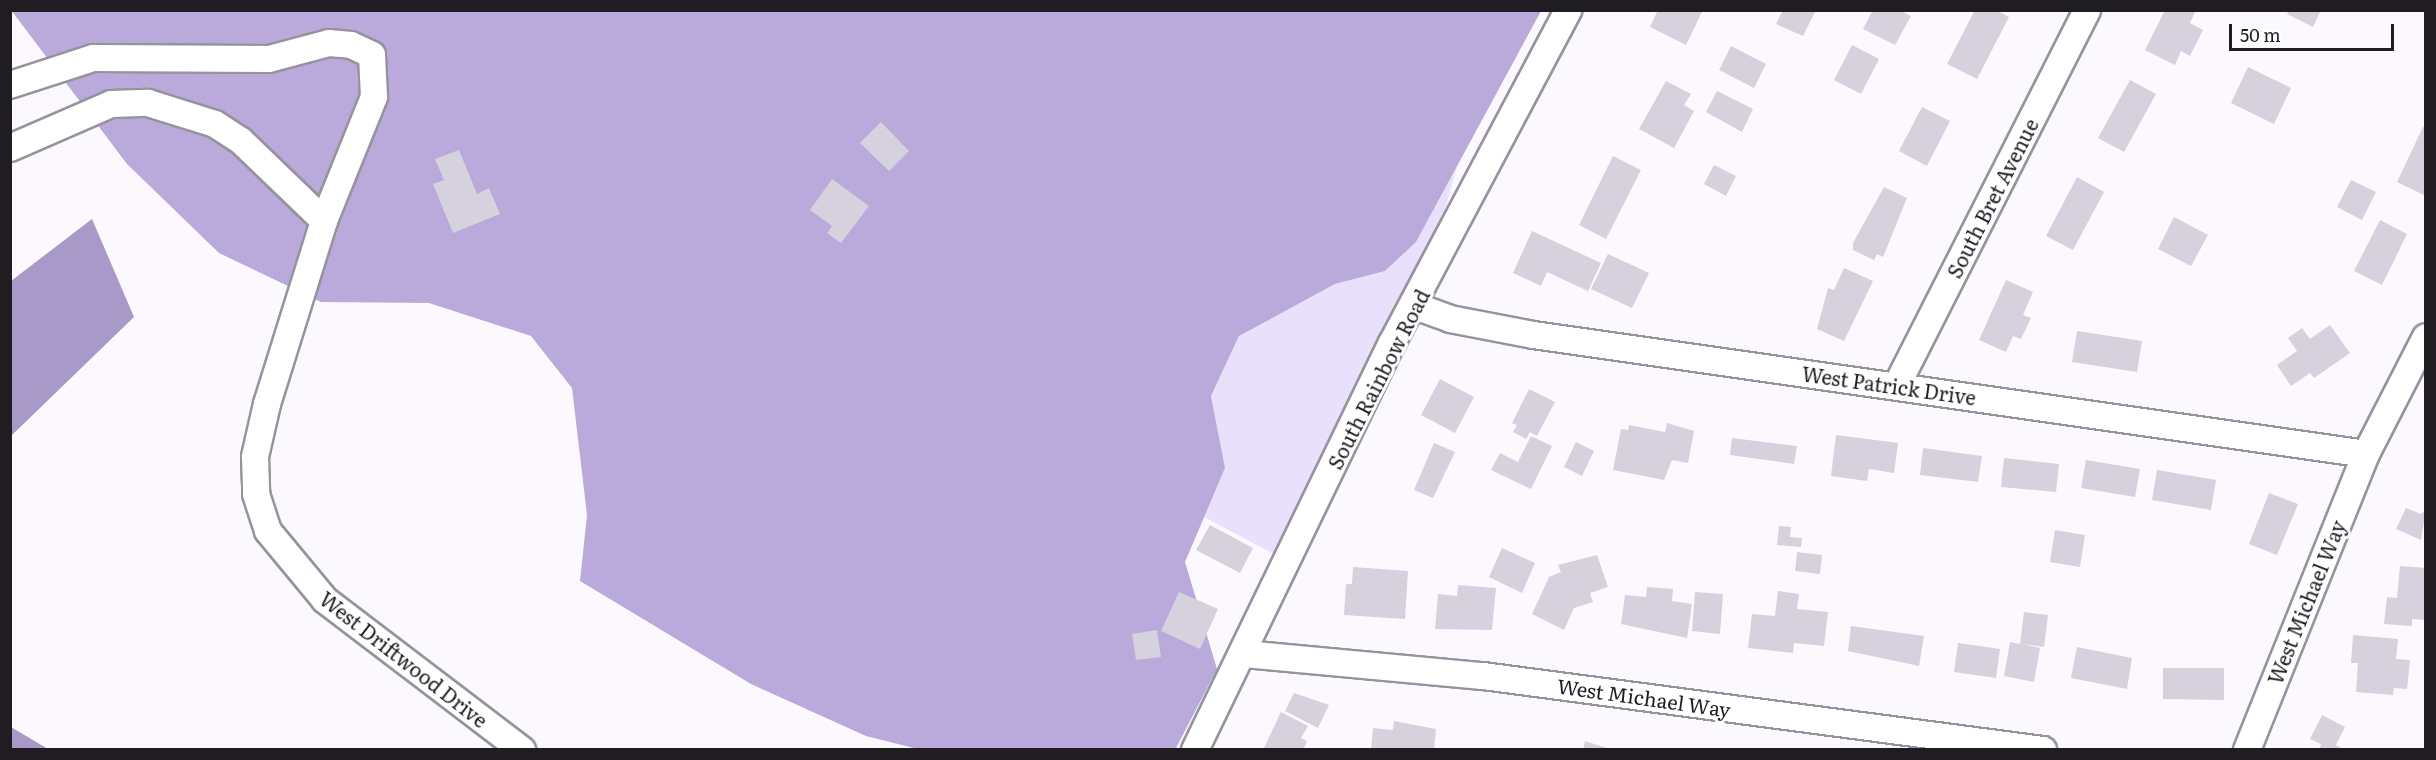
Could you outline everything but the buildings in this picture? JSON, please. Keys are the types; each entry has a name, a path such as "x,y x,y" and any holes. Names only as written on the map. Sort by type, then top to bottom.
{"street":[{"name":"South Rainbow Road","path":"1194,750 1244,654 1392,344 1415,306 1568,10"},
{"name":"South Bret Avenue","path":"1897,385 2087,10"},
{"name":"West Driftwood Drive","path":"10,85 93,58 269,59 329,43 351,45 372,55 374,97 324,221 287,330 255,457 256,494 268,531 325,600 522,750"},
{"path":"10,148 111,104 148,103 215,124 241,141 324,221"},
{"name":"West Patrick Drive","path":"1415,306 1450,319 1533,335 1897,385 2366,454"},
{"name":"West Michael Way","path":"2247,750 2366,454 2426,337"},
{"name":"West Michael Way","path":"1244,654 1483,676 2043,750"}],"shaded area":[{"path":"11,10 1541,11 1416,242 1385,271 1335,284 1239,336 1211,396 1225,468 1185,562 1217,669 1175,750 918,749 866,736 751,684 580,581 587,515 572,388 531,336 429,303 321,302 219,253 127,164"},
{"path":"1457,167 1437,237 1276,555 1204,517 1225,468 1211,396 1239,336 1335,284 1385,271 1416,242"},
{"path":"92,219 134,317 11,436 11,281"},
{"path":"11,727 48,749 11,749"}]}
